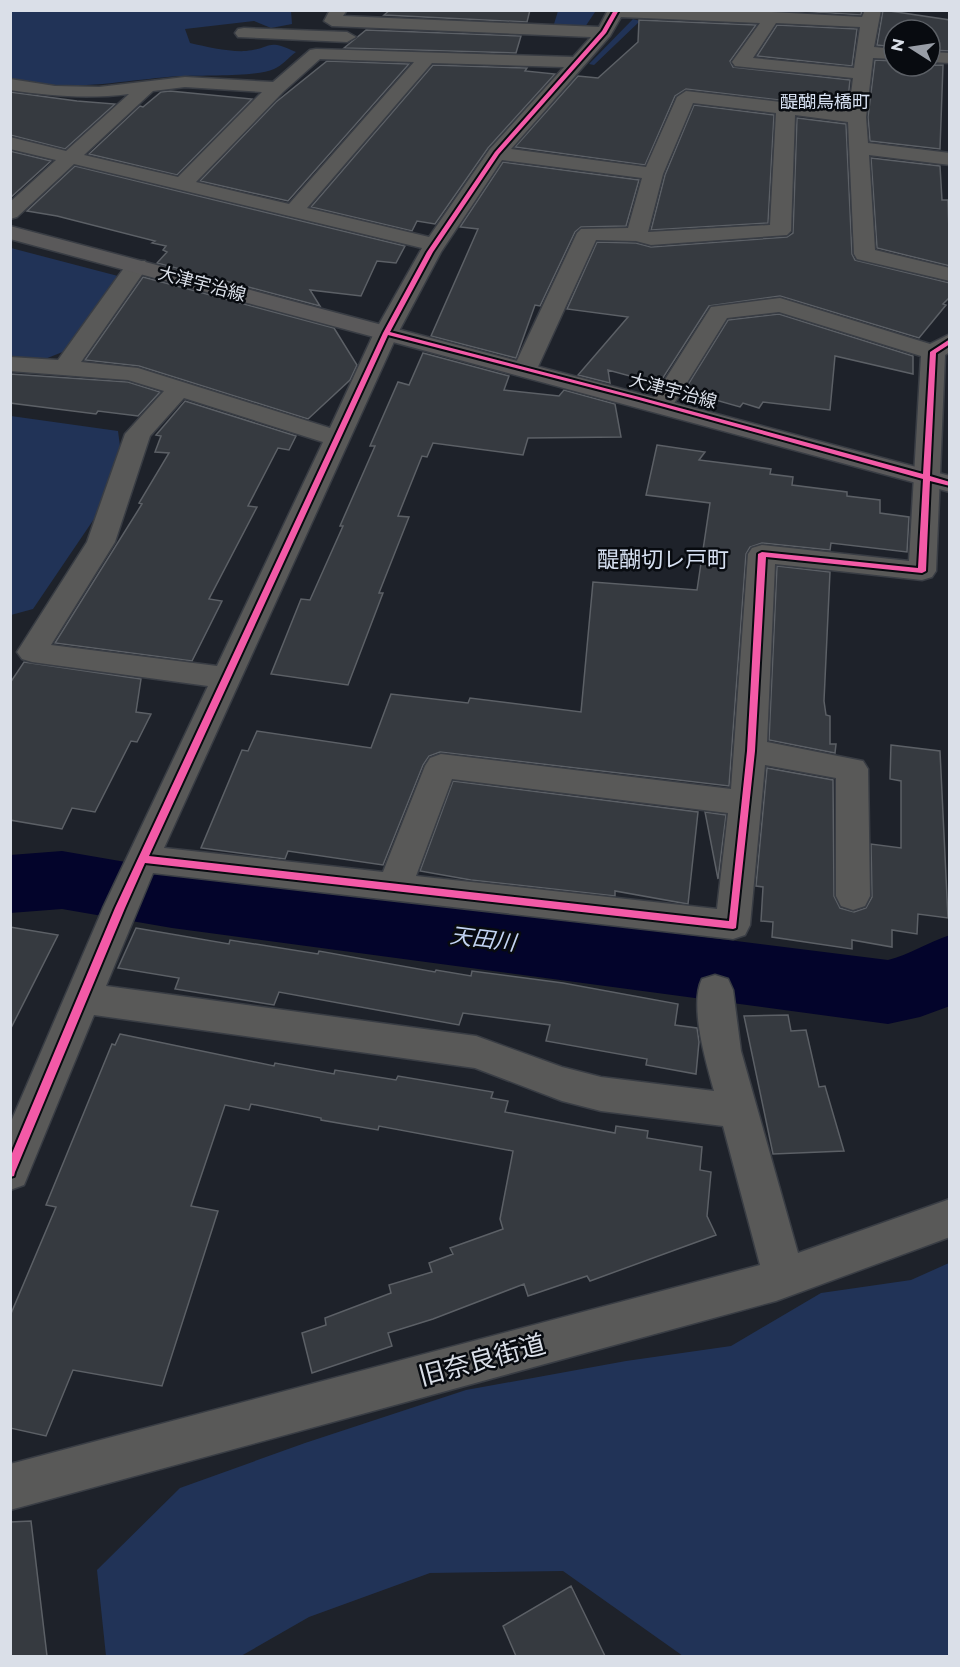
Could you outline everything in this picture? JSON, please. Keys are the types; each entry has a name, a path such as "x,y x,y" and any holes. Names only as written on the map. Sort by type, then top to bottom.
{"main road":[{"name":"大津宇治線","path":"10,232 938,481"}],"street":[{"path":"339,10 332,21 446,18 598,39"},
{"path":"545,30 550,10"},
{"path":"10,1172 120,908 386,333 435,245 497,153 598,39 617,11 772,17 871,16 857,117 865,254 950,275"},
{"path":"639,27 654,11"},
{"path":"772,17 741,62 862,74"},
{"path":"244,33 598,39"},
{"path":"867,52 882,53"},
{"path":"183,184 277,88 316,54 428,57 600,67"},
{"path":"294,211 428,57"},
{"path":"10,84 55,91 99,92 185,82 277,88"},
{"path":"10,213 146,88"},
{"path":"638,235 653,174 686,97 857,117"},
{"path":"525,369 588,233 638,235 651,239 780,231 786,109"},
{"path":"10,143 435,245"},
{"path":"860,148 950,159"},
{"path":"497,153 653,174"},
{"path":"66,366 137,266"},
{"path":"143,859 733,926 750,752 762,554 922,571 938,481 941,346 780,305 719,312 661,405"},
{"path":"10,364 66,366 130,373 338,438"},
{"path":"179,389 138,434 100,542 32,652 227,678"},
{"path":"750,752 852,769 853,896"},
{"path":"395,886 441,766 744,803"},
{"path":"715,990 722,1051 784,1278"},
{"path":"83,998 476,1052 562,1084 601,1094 738,1111"},
{"name":"旧奈良街道","path":"10,1486 784,1278 950,1218"}],"shaded area":[{"path":"593,10 595,12 585,27 554,24 558,11"},
{"path":"10,11 291,11 292,24 271,28 254,21 185,29 190,43 211,48 246,51 274,45 296,52 277,68 266,72 163,77 72,86 29,83 11,78"},
{"path":"633,19 640,21 594,65 589,64"},
{"path":"11,248 118,276 65,351 40,361 11,360"},
{"path":"11,416 118,431 120,446 96,516 33,609 11,615"},
{"path":"949,1263 949,1656 683,1656 563,1571 430,1573 309,1617 241,1656 106,1656 97,1570 180,1488 305,1443 466,1390 626,1361 731,1346 821,1293 911,1280"}],"building":[{"path":"390,10 530,10 527,22 384,15"},
{"path":"786,10 862,10 861,15"},
{"path":"883,10 937,18 882,18 882,46 877,45"},
{"path":"942,19 950,20 950,51 942,51"},
{"path":"639,20 756,25 730,61 733,67 850,80 847,108 686,89 675,96 645,165 515,147 578,76 598,78 638,42"},
{"path":"777,25 857,29 852,66 757,56"},
{"path":"366,30 521,36 516,53 344,48"},
{"path":"875,60 882,60 882,78 942,78 943,65 940,149 870,141 868,117"},
{"path":"327,61 409,64 288,201 200,181 276,102"},
{"path":"433,65 527,68 525,71 555,74 488,148 435,224 417,221 412,231 311,207"},
{"path":"10,92 115,104 65,149 10,135"},
{"path":"161,92 252,99 177,175 89,154 140,106 143,107"},
{"path":"694,105 774,115 768,223 651,230 665,175"},
{"path":"797,118 846,124 852,254 855,260 950,283 950,297 943,304 946,305 919,338 780,296 709,306 659,384 608,370 610,383 578,375 628,317 567,309 597,242 636,243 651,247 787,237 793,233"},
{"path":"10,151 51,161 10,198"},
{"path":"871,158 940,166 942,200 948,200 950,266 877,248"},
{"path":"503,162 639,180 626,226 581,227 575,232 540,306 535,305 516,358 431,336 478,229 460,227"},
{"path":"75,166 405,246 396,263 377,261 361,296 310,290 320,306 157,263 167,252 163,250 166,246 152,243 155,241 57,216 27,211"},
{"path":"143,277 334,328 357,365 350,380 308,419 139,366 85,360"},
{"path":"779,314 913,356 913,374 835,356 830,410 763,402 759,408 743,403 740,407 684,391 728,320"},
{"path":"423,353 509,376 504,390 559,396 564,390 615,404 621,437 528,438 523,455 433,443 427,457 422,456 398,516 409,517 379,593 383,593 348,685 271,674 301,599 310,600 343,526 340,526 375,446 370,446 398,382 409,385"},
{"path":"10,374 128,382 160,392 138,416 98,411 96,414 10,403"},
{"path":"185,401 296,436 289,450 278,448 248,506 257,507 209,599 222,601 192,661 55,643 142,504 139,503 169,453 155,452 161,436 156,435"},
{"path":"657,445 705,452 699,460 771,469 770,474 793,477 792,485 847,492 847,496 880,500 880,513 909,517 907,552 831,543 830,550 762,543 750,547 746,554 729,786 440,752 429,756 423,765 383,865 288,851 285,859 201,848 242,750 248,751 257,731 371,748 391,694 468,703 470,698 581,712 593,582 697,590 710,503 646,495"},
{"path":"777,566 830,572 824,701 826,715 830,716 830,744 836,744 835,753 769,740"},
{"path":"24,662 141,679 136,712 151,714 137,742 131,741 95,812 72,808 62,829 10,820 10,683"},
{"path":"891,745 940,751 948,918 918,914 917,934 892,930 892,947 852,940 852,949 772,937 773,922 761,921 763,887 756,886 767,768 833,780 834,896 840,908 854,912 866,908 872,897 871,844 901,848 901,781 890,779"},
{"path":"453,781 698,812 688,904 615,891 615,896 471,880 420,871"},
{"path":"705,812 726,815 718,879"},
{"path":"10,927 58,935 10,1030"},
{"path":"136,928 229,944 230,940 318,954 319,951 435,972 436,970 471,976 472,971 563,983 678,1004 675,1025 697,1028 699,1042 696,1074 646,1065 647,1059 546,1041 550,1025 463,1013 459,1025 279,992 274,1005 175,989 179,978 118,968"},
{"path":"788,1015 791,1031 806,1030 819,1087 825,1086 844,1151 773,1154 744,1016"},
{"path":"120,1034 274,1066 275,1063 334,1074 335,1070 396,1080 398,1076 493,1092 491,1098 508,1101 505,1112 615,1133 616,1126 648,1131 647,1138 702,1147 700,1170 711,1172 707,1216 716,1235 590,1281 587,1276 528,1296 524,1284 433,1319 388,1333 392,1346 312,1373 302,1333 326,1325 325,1318 391,1293 389,1285 432,1272 429,1263 453,1254 450,1248 503,1229 500,1219 513,1151 379,1126 378,1130 321,1120 321,1118 251,1104 249,1110 225,1105 191,1206 218,1211 162,1386 73,1370 46,1436 10,1428 10,1316 56,1207 46,1205 112,1044 115,1045"},
{"path":"31,1521 47,1656 10,1656 10,1522"},
{"path":"571,1586 605,1656 516,1656 503,1626"}],"waterway":[{"name":"天田川","path":"10,884 62,880 172,899 888,992 920,985 950,966"}],"cycle path":[{"path":"10,1172 120,908 386,333 430,252 497,153 604,32 617,10"},
{"path":"386,333 641,399 950,484"},
{"path":"143,859 733,925 751,751 762,554 922,571 933,352 950,341"}],"district":[{"name":"醍醐烏橋町","path":"825,102"},
{"name":"醍醐切レ戸町","path":"663,559"}]}
